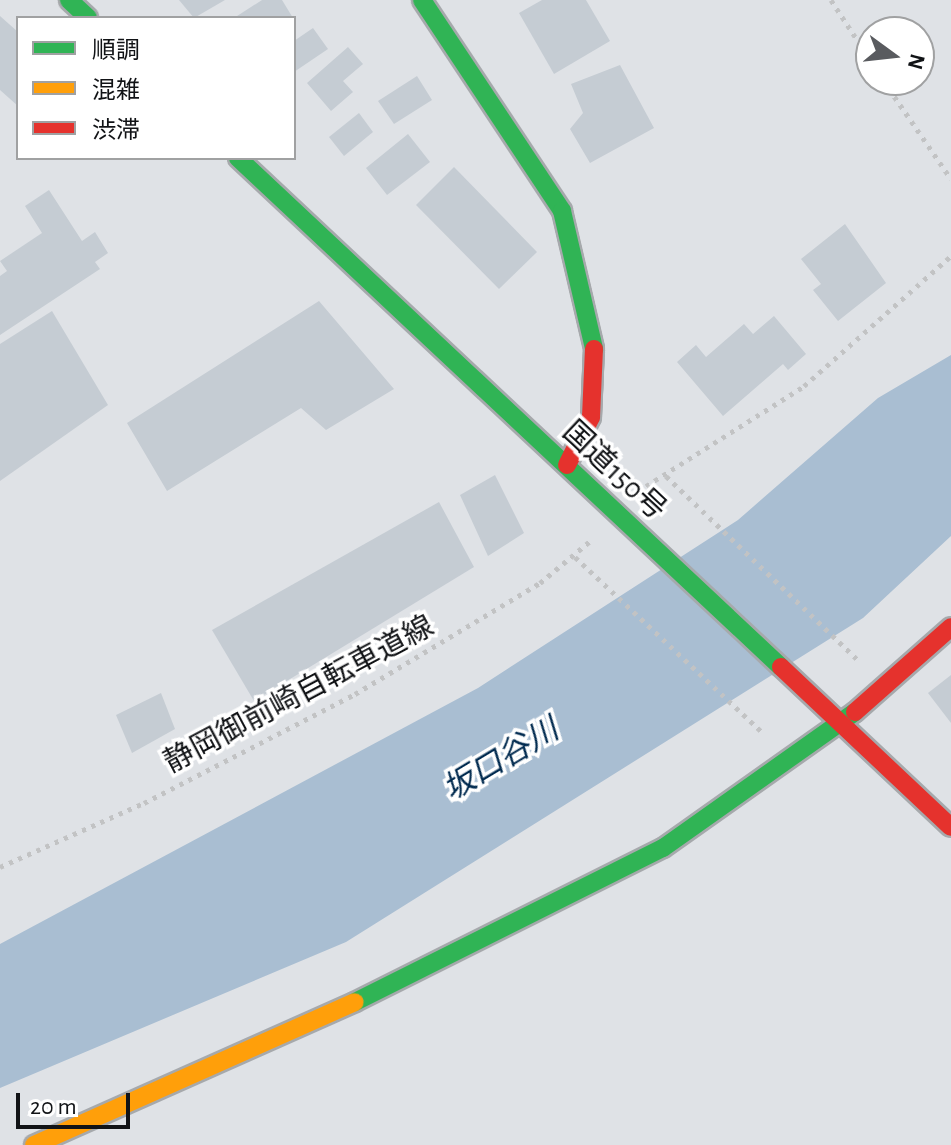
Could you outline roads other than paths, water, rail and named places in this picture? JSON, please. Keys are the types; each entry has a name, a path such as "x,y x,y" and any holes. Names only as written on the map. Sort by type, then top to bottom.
{"main road":[{"path":"69,0 86,16"},
{"path":"422,0 562,211 594,347 591,417 567,465"},
{"name":"国道150号","path":"240,160 951,827"},
{"path":"34,1145 208,1072 431,967 663,848 791,758 834,719 888,689 951,627"}],"water":[{"name":"坂口谷川","path":"951,355 951,536 863,618 346,942 0,1088 0,944 478,688 738,520 878,398"}]}
